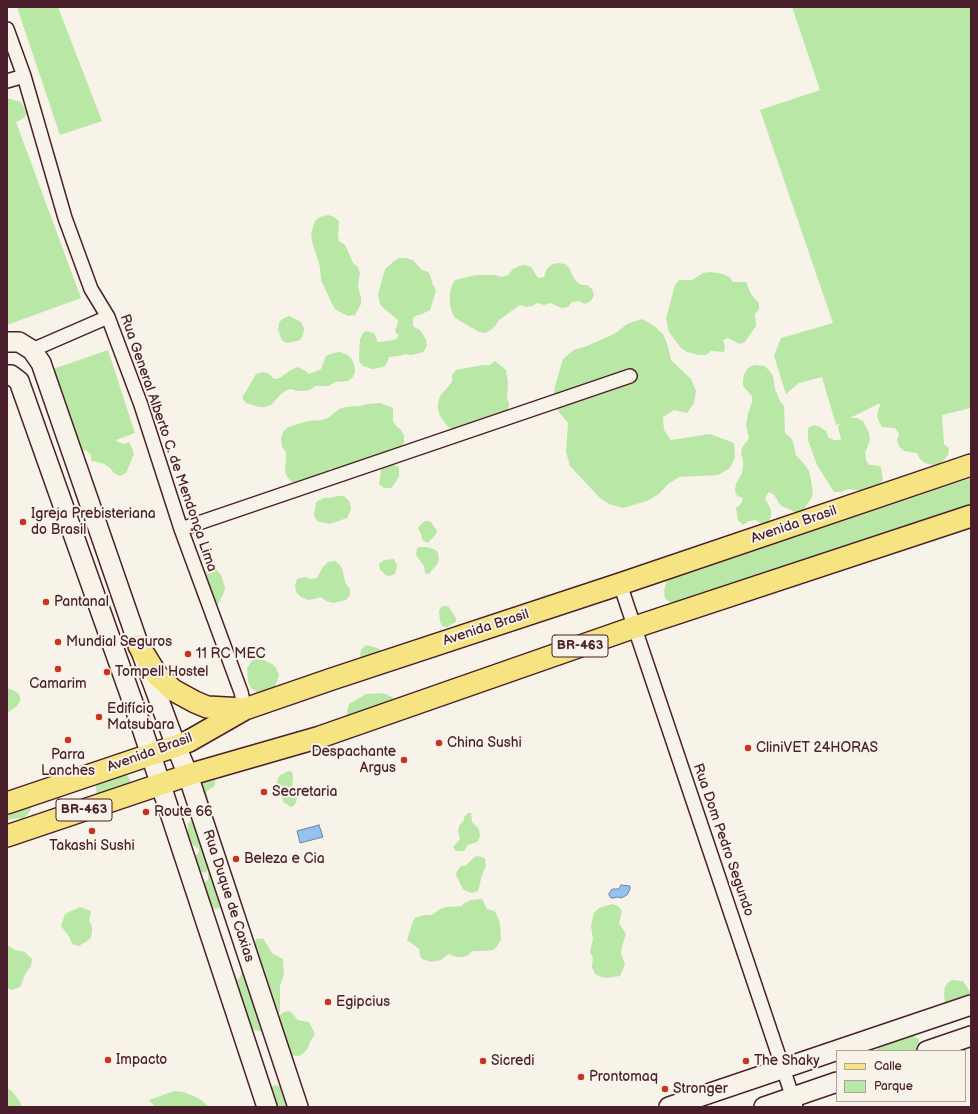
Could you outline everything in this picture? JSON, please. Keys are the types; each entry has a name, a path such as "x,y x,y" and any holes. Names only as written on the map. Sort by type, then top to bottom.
{"main road":[{"path":"7,341 19,342 32,350"},
{"name":"Rua Duque de Caxias","path":"32,350 41,363 139,646 188,775 298,1107"},
{"name":"Rua Duque de Caxias","path":"7,375 11,375 19,381 151,754 267,1107"},
{"name":"Avenida Brasil","path":"7,803 189,741 245,709 971,465"},
{"name":"BR-463","path":"7,836 188,775 320,738 634,627 971,516"},
{"path":"139,646 158,675 173,690 207,707 245,709"},
{"path":"208,927 235,918"},
{"path":"837,1050 971,1005"},
{"path":"930,1050 971,1036"},
{"path":"669,1107 836,1050"},
{"path":"764,1107 795,1102 836,1082"}],"street":[{"name":"Rua General Alberto C. de Mendonça Lima","path":"7,30 24,76 68,225 91,289 108,317 141,405 181,529 241,692 245,709"},
{"path":"7,82 24,76"},
{"path":"32,350 108,317"},
{"path":"181,529 630,376"},
{"name":"Rua Dom Pedro Segundo","path":"620,584 795,1102"}],"green space":[{"path":"17,7 58,7 102,121 60,135"},
{"path":"792,7 971,7 971,408 942,415 944,444 949,448 948,455 939,464 932,465 925,463 920,459 917,453 904,451 899,446 897,440 899,434 895,428 882,427 877,416 880,404 850,418 857,418 863,421 869,433 870,440 865,453 866,460 869,465 881,467 883,480 874,490 867,491 848,489 841,492 834,492 817,465 808,440 808,428 814,425 826,431 828,437 834,440 841,440 838,427 840,424 836,425 822,377 799,383 786,394 774,356 781,338 833,323 760,110 820,90"},
{"path":"7,98 21,102 27,113 24,118 16,122 81,298 7,325"},
{"path":"328,215 339,221 339,241 345,245 353,263 358,267 360,273 358,286 361,304 355,315 348,316 336,310 321,280 320,267 311,234 315,221 320,217"},
{"path":"399,258 413,260 422,270 428,272 436,291 430,310 413,318 414,327 420,330 426,339 427,346 421,353 389,357 385,366 372,369 363,366 360,363 360,339 366,331 374,333 378,342 394,340 399,335 395,330 398,320 382,307 378,294 385,269"},
{"path":"557,263 565,264 570,269 576,281 581,285 587,285 592,289 594,295 591,301 585,304 579,301 572,302 568,307 562,308 550,303 544,305 538,303 526,307 520,305 499,320 491,330 485,333 479,332 455,318 450,305 450,292 455,280 475,275 495,275 502,277 508,275 513,269 525,265 531,267 538,278 544,277 546,270 551,265"},
{"path":"710,272 723,274 729,277 733,282 746,282 751,294 759,303 759,309 755,314 756,326 745,342 739,344 728,338 723,340 725,346 724,352 711,351 706,355 699,355 687,352 681,348 669,332 666,318 675,285 679,280 692,280 703,273"},
{"path":"289,316 301,322 304,331 300,340 287,343 282,340 278,330 279,323 282,319"},
{"path":"642,319 653,325 663,334 668,346 671,360 691,379 696,391 694,403 687,413 674,410 663,417 664,430 671,440 710,434 734,443 735,457 730,468 718,475 679,477 668,484 659,494 647,501 623,508 609,504 599,497 570,466 566,452 568,423 559,412 553,399 555,386 563,359 574,350 616,333 627,324"},
{"path":"108,350 135,433 116,440 124,444 129,442 134,454 126,473 120,476 104,464 91,461 91,455 86,450 80,452 53,369"},
{"path":"340,352 351,358 354,364 355,371 353,377 348,381 335,382 329,386 315,386 310,390 304,391 291,389 280,395 271,405 265,407 259,407 246,403 242,398 256,374 262,372 268,373 274,379 280,378 297,367 309,374 321,369 326,356"},
{"path":"495,361 506,370 508,384 507,398 509,404 505,416 454,430 448,427 440,416 438,403 440,396 452,382 452,375 456,370 490,365"},
{"path":"754,365 764,366 773,376 775,389 784,406 785,433 793,442 796,455 809,471 813,491 812,497 805,508 799,513 781,506 774,495 769,492 765,498 771,510 771,517 768,523 761,523 755,520 749,521 743,525 738,520 736,508 741,504 743,498 737,496 735,490 743,467 741,454 742,448 749,438 746,426 748,413 752,402 752,396 743,386 743,380 744,374 748,368"},
{"path":"380,403 393,408 393,421 404,436 402,450 342,472 330,468 323,479 306,487 293,483 288,478 285,472 286,452 282,447 281,439 283,432 288,427 308,421 328,418 339,409 346,407"},
{"path":"391,464 399,467 399,476 391,488 384,488 379,484 381,471 383,466"},
{"path":"971,478 971,507 678,606 665,598 664,590 667,580"},
{"path":"344,496 349,501 351,507 347,518 330,524 317,521 314,515 316,502 324,498"},
{"path":"425,521 431,522 437,531 428,543 422,540 418,528"},
{"path":"427,547 436,550 438,553 438,563 429,574 425,573 424,566 416,555 417,548"},
{"path":"394,559 397,566 395,574 389,576 385,575 380,570 379,564 384,560"},
{"path":"335,561 340,565 346,584 350,589 350,595 346,600 333,603 326,601 321,597 308,600 301,597 296,592 295,586 297,579 305,577 310,579 317,578 323,567 328,562"},
{"path":"211,567 217,570 221,575 225,588 217,606 211,610 205,609 197,597 195,584 203,573"},
{"path":"443,606 449,607 456,618 456,622 447,627 443,627 440,621 439,612 440,608"},
{"path":"366,645 378,648 383,653 360,663 361,650"},
{"path":"254,658 260,658 272,664 276,668 279,675 275,687 270,692 257,692 251,688 248,682 247,668"},
{"path":"7,688 19,694 20,701 17,706 7,713"},
{"path":"383,693 392,697 397,702 348,718 347,711 349,704 366,694"},
{"path":"289,771 292,772 292,789 297,797 294,806 291,807 283,802 282,795 276,788 280,775"},
{"path":"122,773 128,776 134,788 97,799 96,785 98,779"},
{"path":"213,776 215,778 215,785 207,791 207,794 213,813 213,819 200,783 201,780"},
{"path":"27,797 31,809 28,814 23,818 10,819 7,821 7,802"},
{"path":"468,813 471,813 472,822 479,829 480,836 477,842 468,845 464,851 458,851 453,847 460,839 458,832 459,826"},
{"path":"190,821 197,821 214,862 205,873 199,871 194,858 199,852 199,849 193,845 188,835 188,824"},
{"path":"476,856 483,857 485,859 486,866 478,891 472,893 463,889 456,875 461,866 465,866"},
{"path":"210,870 223,907 214,909 211,908 203,884 208,880 208,873"},
{"path":"482,899 487,909 496,913 500,923 501,939 494,950 474,951 463,957 456,957 449,954 441,960 431,962 422,959 419,949 407,940 415,918 425,915 432,915 440,909 446,907 462,906 464,903 471,900"},
{"path":"612,904 618,906 622,911 619,923 626,934 621,953 625,965 620,976 607,978 595,974 592,967 593,958 590,952 593,939 591,926 594,913 599,908"},
{"path":"80,907 91,911 89,920 92,926 92,933 90,939 79,946 72,944 70,938 61,926 65,914"},
{"path":"263,938 272,953 283,959 284,974 280,986 280,1011 278,1016 284,1012 290,1011 298,1020 309,1022 315,1034 308,1048 299,1056 286,1055 270,1033 252,1029 243,1019 235,981 240,978 242,971 247,972 251,951 256,939"},
{"path":"7,945 15,950 25,952 32,959 31,966 25,974 21,986 12,990 7,988"},
{"path":"953,980 963,981 970,992 971,1001 948,1009 945,1003 945,986"},
{"path":"910,1034 919,1039 921,1050 878,1050 879,1045"},
{"path":"275,1085 281,1087 299,1107 265,1107 268,1089"},
{"path":"7,1088 11,1090 19,1100 22,1107 7,1107"},
{"path":"174,1091 184,1092 200,1099 209,1107 155,1107 149,1100"}],"water":[{"path":"319,825 323,837 300,843 297,831"},
{"path":"621,885 630,886 627,895 621,898 611,898 609,893 611,890 619,889"}],"place":[{"name":"Igreja Prebisteriana do Brasil","path":"23,522"},
{"name":"Pantanal","path":"46,602"},
{"name":"Mundial Seguros","path":"58,642"},
{"name":"11 RC MEC","path":"188,654"},
{"name":"Camarim","path":"58,669"},
{"name":"Tompell Hostel","path":"107,672"},
{"name":"Edifício Matsubara","path":"99,717"},
{"name":"Parra Lanches","path":"68,740"},
{"name":"China Sushi","path":"439,743"},
{"name":"CliniVET 24HORAS","path":"748,748"},
{"name":"Despachante Argus","path":"404,760"},
{"name":"Secretaria","path":"264,792"},
{"name":"Route 66","path":"146,812"},
{"name":"Takashi Sushi","path":"92,831"},
{"name":"Beleza e Cia","path":"236,859"},
{"name":"Egipcius","path":"328,1002"},
{"name":"Impacto","path":"108,1060"},
{"name":"Sicredi","path":"483,1061"},
{"name":"The Shaky","path":"746,1061"},
{"name":"Prontomaq","path":"581,1077"},
{"name":"Stronger","path":"665,1089"}]}
